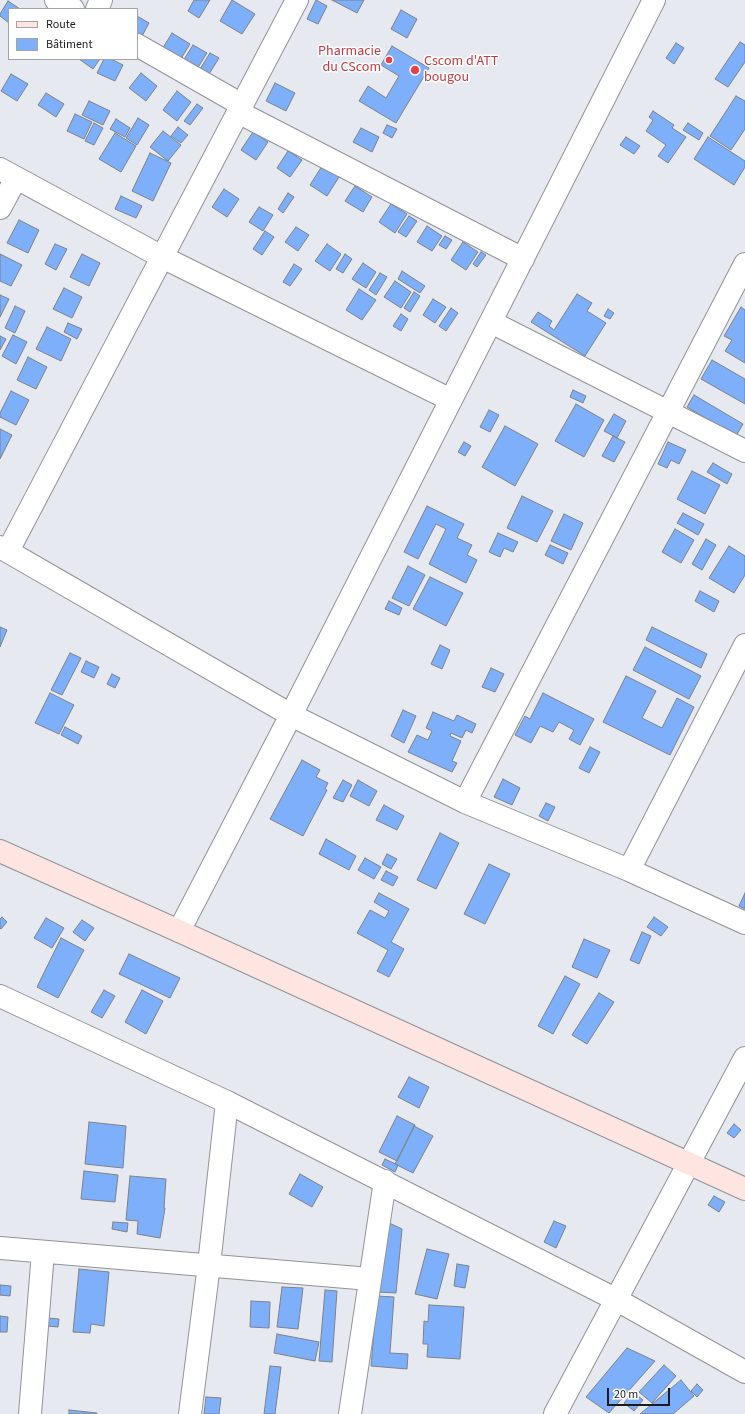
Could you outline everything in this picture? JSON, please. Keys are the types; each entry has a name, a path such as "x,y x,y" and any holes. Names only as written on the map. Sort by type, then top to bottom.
{"street":[{"path":"56,0 70,8"},
{"path":"297,0 162,257 4,549 291,716 464,802 629,870 745,923"},
{"path":"179,931 291,716 654,0"},
{"path":"138,46 240,109 523,259"},
{"path":"0,208 8,174 162,257 451,400"},
{"path":"464,802 745,264"},
{"path":"491,322 745,451"},
{"path":"629,870 745,645"},
{"path":"0,851 745,1189"},
{"path":"0,996 227,1102 385,1181 616,1300 745,1372"},
{"path":"562,1410 616,1300 745,1058"},
{"path":"190,1414 209,1265 227,1102"},
{"path":"350,1414 385,1181"},
{"path":"0,1248 370,1279"},
{"path":"30,1414 43,1252"}],"building":[{"path":"194,0 210,0 199,18 188,11"},
{"path":"232,0 255,14 242,34 220,21"},
{"path":"316,0 327,6 318,24 307,19"},
{"path":"332,0 364,0 357,13"},
{"path":"8,1 18,8 8,8 8,22 0,16"},
{"path":"401,10 417,19 407,38 391,29"},
{"path":"138,17 149,23 141,38 138,36"},
{"path":"172,33 190,44 179,62 161,51"},
{"path":"740,42 745,45 745,62 728,87 715,79"},
{"path":"676,43 684,48 674,64 666,58"},
{"path":"193,45 207,53 197,69 183,61"},
{"path":"392,46 429,68 396,123 359,101 368,86 386,98 399,76 381,65"},
{"path":"210,53 219,58 209,74 200,69"},
{"path":"80,60 99,60 93,69"},
{"path":"104,60 113,60 123,65 115,81 97,73"},
{"path":"141,73 157,86 146,101 129,88"},
{"path":"11,74 28,84 17,101 1,91"},
{"path":"275,83 295,93 286,111 266,101"},
{"path":"177,91 191,102 177,121 163,110"},
{"path":"46,93 64,104 56,117 38,105"},
{"path":"736,96 745,101 745,129 731,150 710,136"},
{"path":"89,101 110,111 103,125 82,115"},
{"path":"197,104 203,108 190,125 184,121"},
{"path":"653,111 674,125 672,128 686,137 668,163 658,156 666,145 646,131 653,120 649,117"},
{"path":"75,114 92,122 84,139 67,131"},
{"path":"138,118 149,125 137,145 126,138"},
{"path":"116,119 130,128 125,137 110,129"},
{"path":"94,123 103,128 94,145 85,141"},
{"path":"688,123 703,133 699,140 683,130"},
{"path":"387,125 397,129 392,138 383,133"},
{"path":"178,127 188,135 181,143 171,136"},
{"path":"361,128 379,137 372,152 353,142"},
{"path":"163,131 181,145 168,161 150,147"},
{"path":"253,132 268,142 256,160 241,150"},
{"path":"115,133 136,146 121,172 99,159"},
{"path":"626,137 640,146 634,154 620,145"},
{"path":"708,137 745,161 745,167 734,185 694,159"},
{"path":"288,151 302,160 290,177 277,168"},
{"path":"150,153 171,163 153,201 132,191"},
{"path":"322,166 339,177 327,196 310,185"},
{"path":"355,186 372,197 363,212 345,201"},
{"path":"224,189 239,199 227,217 212,207"},
{"path":"288,193 294,197 283,213 278,209"},
{"path":"121,196 142,206 136,218 115,209"},
{"path":"391,204 407,214 395,233 379,222"},
{"path":"259,207 273,215 263,231 249,222"},
{"path":"409,216 417,221 406,237 398,232"},
{"path":"19,220 39,230 28,253 7,243"},
{"path":"427,226 442,236 432,251 417,242"},
{"path":"296,227 309,235 298,251 285,242"},
{"path":"265,231 274,237 262,255 253,249"},
{"path":"445,236 452,240 446,249 439,245"},
{"path":"463,242 478,252 466,270 451,260"},
{"path":"55,244 67,249 56,270 45,264"},
{"path":"327,244 341,254 330,271 315,261"},
{"path":"481,252 486,255 477,267 473,264"},
{"path":"0,254 22,265 11,286 0,281"},
{"path":"82,254 100,263 89,286 70,277"},
{"path":"345,254 352,259 343,273 336,269"},
{"path":"363,263 376,272 366,288 352,279"},
{"path":"294,264 302,269 290,286 283,282"},
{"path":"402,271 425,286 420,293 398,279"},
{"path":"380,273 387,277 376,295 369,290"},
{"path":"395,281 411,292 401,308 384,297"},
{"path":"64,288 82,297 72,318 53,309"},
{"path":"359,289 376,300 362,320 346,310"},
{"path":"414,292 420,296 410,312 404,308"},
{"path":"577,294 592,303 587,311 606,323 585,356 531,322 538,312 552,321 549,326 554,330"},
{"path":"0,295 9,299 0,317"},
{"path":"433,299 446,307 435,323 423,315"},
{"path":"15,306 25,311 15,333 5,328"},
{"path":"741,307 745,310 745,363 725,351 732,340 724,336"},
{"path":"451,308 458,313 446,331 439,326"},
{"path":"608,309 614,313 610,319 604,316"},
{"path":"401,314 408,319 401,331 393,326"},
{"path":"68,323 82,329 77,339 64,332"},
{"path":"47,327 71,339 61,361 36,349"},
{"path":"13,335 27,342 16,364 2,356"},
{"path":"0,336 6,339 0,350"},
{"path":"28,357 47,367 36,389 17,380"},
{"path":"712,360 745,379 745,404 701,379"},
{"path":"573,390 586,396 583,403 570,397"},
{"path":"11,391 29,400 16,425 0,417 0,413"},
{"path":"694,395 743,424 736,436 687,407"},
{"path":"576,404 604,420 584,457 555,441"},
{"path":"489,410 499,415 490,432 480,427"},
{"path":"614,414 626,421 617,438 604,431"},
{"path":"505,426 538,444 515,486 482,467"},
{"path":"0,429 12,435 0,459"},
{"path":"613,436 625,442 614,462 602,456"},
{"path":"464,442 471,446 465,456 458,452"},
{"path":"668,442 686,450 679,464 671,460 667,468 658,464"},
{"path":"713,463 732,474 727,484 707,472"},
{"path":"692,471 720,485 705,514 677,499"},
{"path":"522,496 553,511 537,542 507,528"},
{"path":"427,506 464,524 457,538 472,545 467,555 477,560 466,583 429,564 446,529 436,524 418,559 404,552"},
{"path":"683,513 704,524 698,535 677,523"},
{"path":"564,514 583,523 571,550 551,541"},
{"path":"675,529 694,540 681,563 662,552"},
{"path":"498,533 518,542 513,552 504,548 500,557 489,552"},
{"path":"706,539 716,545 702,570 692,564"},
{"path":"550,545 568,553 563,564 545,555"},
{"path":"729,546 745,556 745,575 734,593 709,578"},
{"path":"408,566 425,575 409,606 392,598"},
{"path":"430,577 463,593 446,626 413,609"},
{"path":"700,591 719,601 714,612 695,601"},
{"path":"389,601 402,608 399,615 385,609"},
{"path":"0,627 7,630 0,647"},
{"path":"652,627 707,654 701,668 646,640"},
{"path":"440,645 450,650 442,669 431,664"},
{"path":"645,647 701,676 689,699 633,670"},
{"path":"70,653 81,658 62,695 51,690"},
{"path":"86,661 99,667 94,678 81,672"},
{"path":"491,668 504,674 495,692 482,687"},
{"path":"112,674 120,678 115,688 107,684"},
{"path":"626,676 656,691 642,718 662,728 677,698 694,707 670,755 603,722"},
{"path":"50,693 74,705 59,734 35,723"},
{"path":"543,693 594,719 580,745 569,739 574,730 559,722 553,732 540,726 531,743 515,735 525,716 530,719"},
{"path":"403,710 416,716 404,743 391,736"},
{"path":"433,712 454,721 457,715 476,724 472,733 466,730 462,738 451,733 450,736 461,741 452,761 457,763 452,772 408,752 417,735 428,740 432,731 426,728"},
{"path":"65,727 82,736 78,744 61,735"},
{"path":"590,747 600,752 589,773 579,768"},
{"path":"302,760 320,770 316,777 328,783 325,789 327,790 303,836 270,819"},
{"path":"503,779 520,788 512,805 494,797"},
{"path":"343,780 352,785 343,802 333,798"},
{"path":"358,780 377,791 369,806 350,796"},
{"path":"546,803 555,807 548,821 539,816"},
{"path":"384,805 404,816 397,830 376,820"},
{"path":"440,833 459,843 436,889 417,880"},
{"path":"326,839 356,856 349,870 319,854"},
{"path":"387,854 397,859 391,869 382,864"},
{"path":"365,858 381,867 374,879 358,870"},
{"path":"489,864 510,874 485,924 464,914"},
{"path":"386,871 398,877 393,886 381,880"},
{"path":"379,893 409,909 391,942 404,949 389,977 377,971 388,950 357,933 370,910 385,918 389,911 374,902"},
{"path":"745,893 745,909 739,906"},
{"path":"2,917 7,922 1,929 0,919"},
{"path":"654,917 668,927 661,936 647,927"},
{"path":"46,918 64,928 52,948 34,938"},
{"path":"82,920 94,928 85,941 73,932"},
{"path":"642,932 651,936 639,964 630,960"},
{"path":"61,938 84,950 58,998 37,987"},
{"path":"584,939 610,950 597,978 572,967"},
{"path":"129,954 180,978 170,998 119,974"},
{"path":"565,976 580,984 553,1034 538,1026"},
{"path":"104,990 115,996 102,1018 91,1012"},
{"path":"142,990 163,1001 146,1034 125,1022"},
{"path":"599,993 614,1002 587,1044 572,1035"},
{"path":"409,1077 429,1087 419,1108 398,1097"},
{"path":"397,1116 415,1125 397,1161 379,1152"},
{"path":"89,1122 126,1126 123,1168 85,1164"},
{"path":"734,1124 741,1130 734,1138 727,1133"},
{"path":"414,1126 433,1136 413,1173 395,1164"},
{"path":"385,1159 398,1165 395,1172 382,1165"},
{"path":"84,1171 118,1175 115,1202 81,1199"},
{"path":"300,1174 323,1187 312,1207 289,1194"},
{"path":"130,1176 166,1179 165,1208 160,1238 137,1234 138,1221 126,1220"},
{"path":"714,1196 725,1202 719,1212 708,1205"},
{"path":"385,1221 402,1229 396,1293 377,1292"},
{"path":"554,1221 566,1226 556,1248 544,1242"},
{"path":"113,1222 128,1223 127,1232 112,1229"},
{"path":"427,1249 449,1254 437,1299 415,1294"},
{"path":"457,1264 469,1266 465,1288 454,1286"},
{"path":"79,1269 109,1272 104,1326 91,1324 90,1333 73,1332"},
{"path":"0,1285 11,1286 10,1296 0,1295"},
{"path":"282,1287 303,1288 298,1329 277,1327"},
{"path":"325,1290 337,1291 332,1362 319,1361"},
{"path":"377,1296 394,1297 390,1353 408,1354 407,1369 371,1366"},
{"path":"251,1301 270,1302 269,1328 250,1327"},
{"path":"429,1305 464,1307 460,1359 427,1357 428,1344 423,1344 424,1321 428,1322"},
{"path":"0,1316 8,1317 7,1332 0,1332"},
{"path":"48,1318 59,1319 58,1327 47,1326"},
{"path":"277,1334 319,1342 315,1361 274,1353"},
{"path":"627,1348 655,1361 609,1413 586,1397"},
{"path":"664,1365 676,1376 652,1403 639,1392"},
{"path":"270,1366 281,1367 275,1414 264,1414"},
{"path":"681,1380 694,1396 673,1414 640,1414"},
{"path":"697,1384 703,1390 697,1397 691,1391"},
{"path":"633,1392 643,1400 634,1411 624,1403"},
{"path":"206,1397 221,1398 219,1414 204,1414"},
{"path":"69,1410 97,1413 97,1414 69,1414"}],"place":[{"name":"Pharmacie du CScom","path":"389,60"},
{"name":"Cscom d'ATT bougou","path":"415,70"}]}
